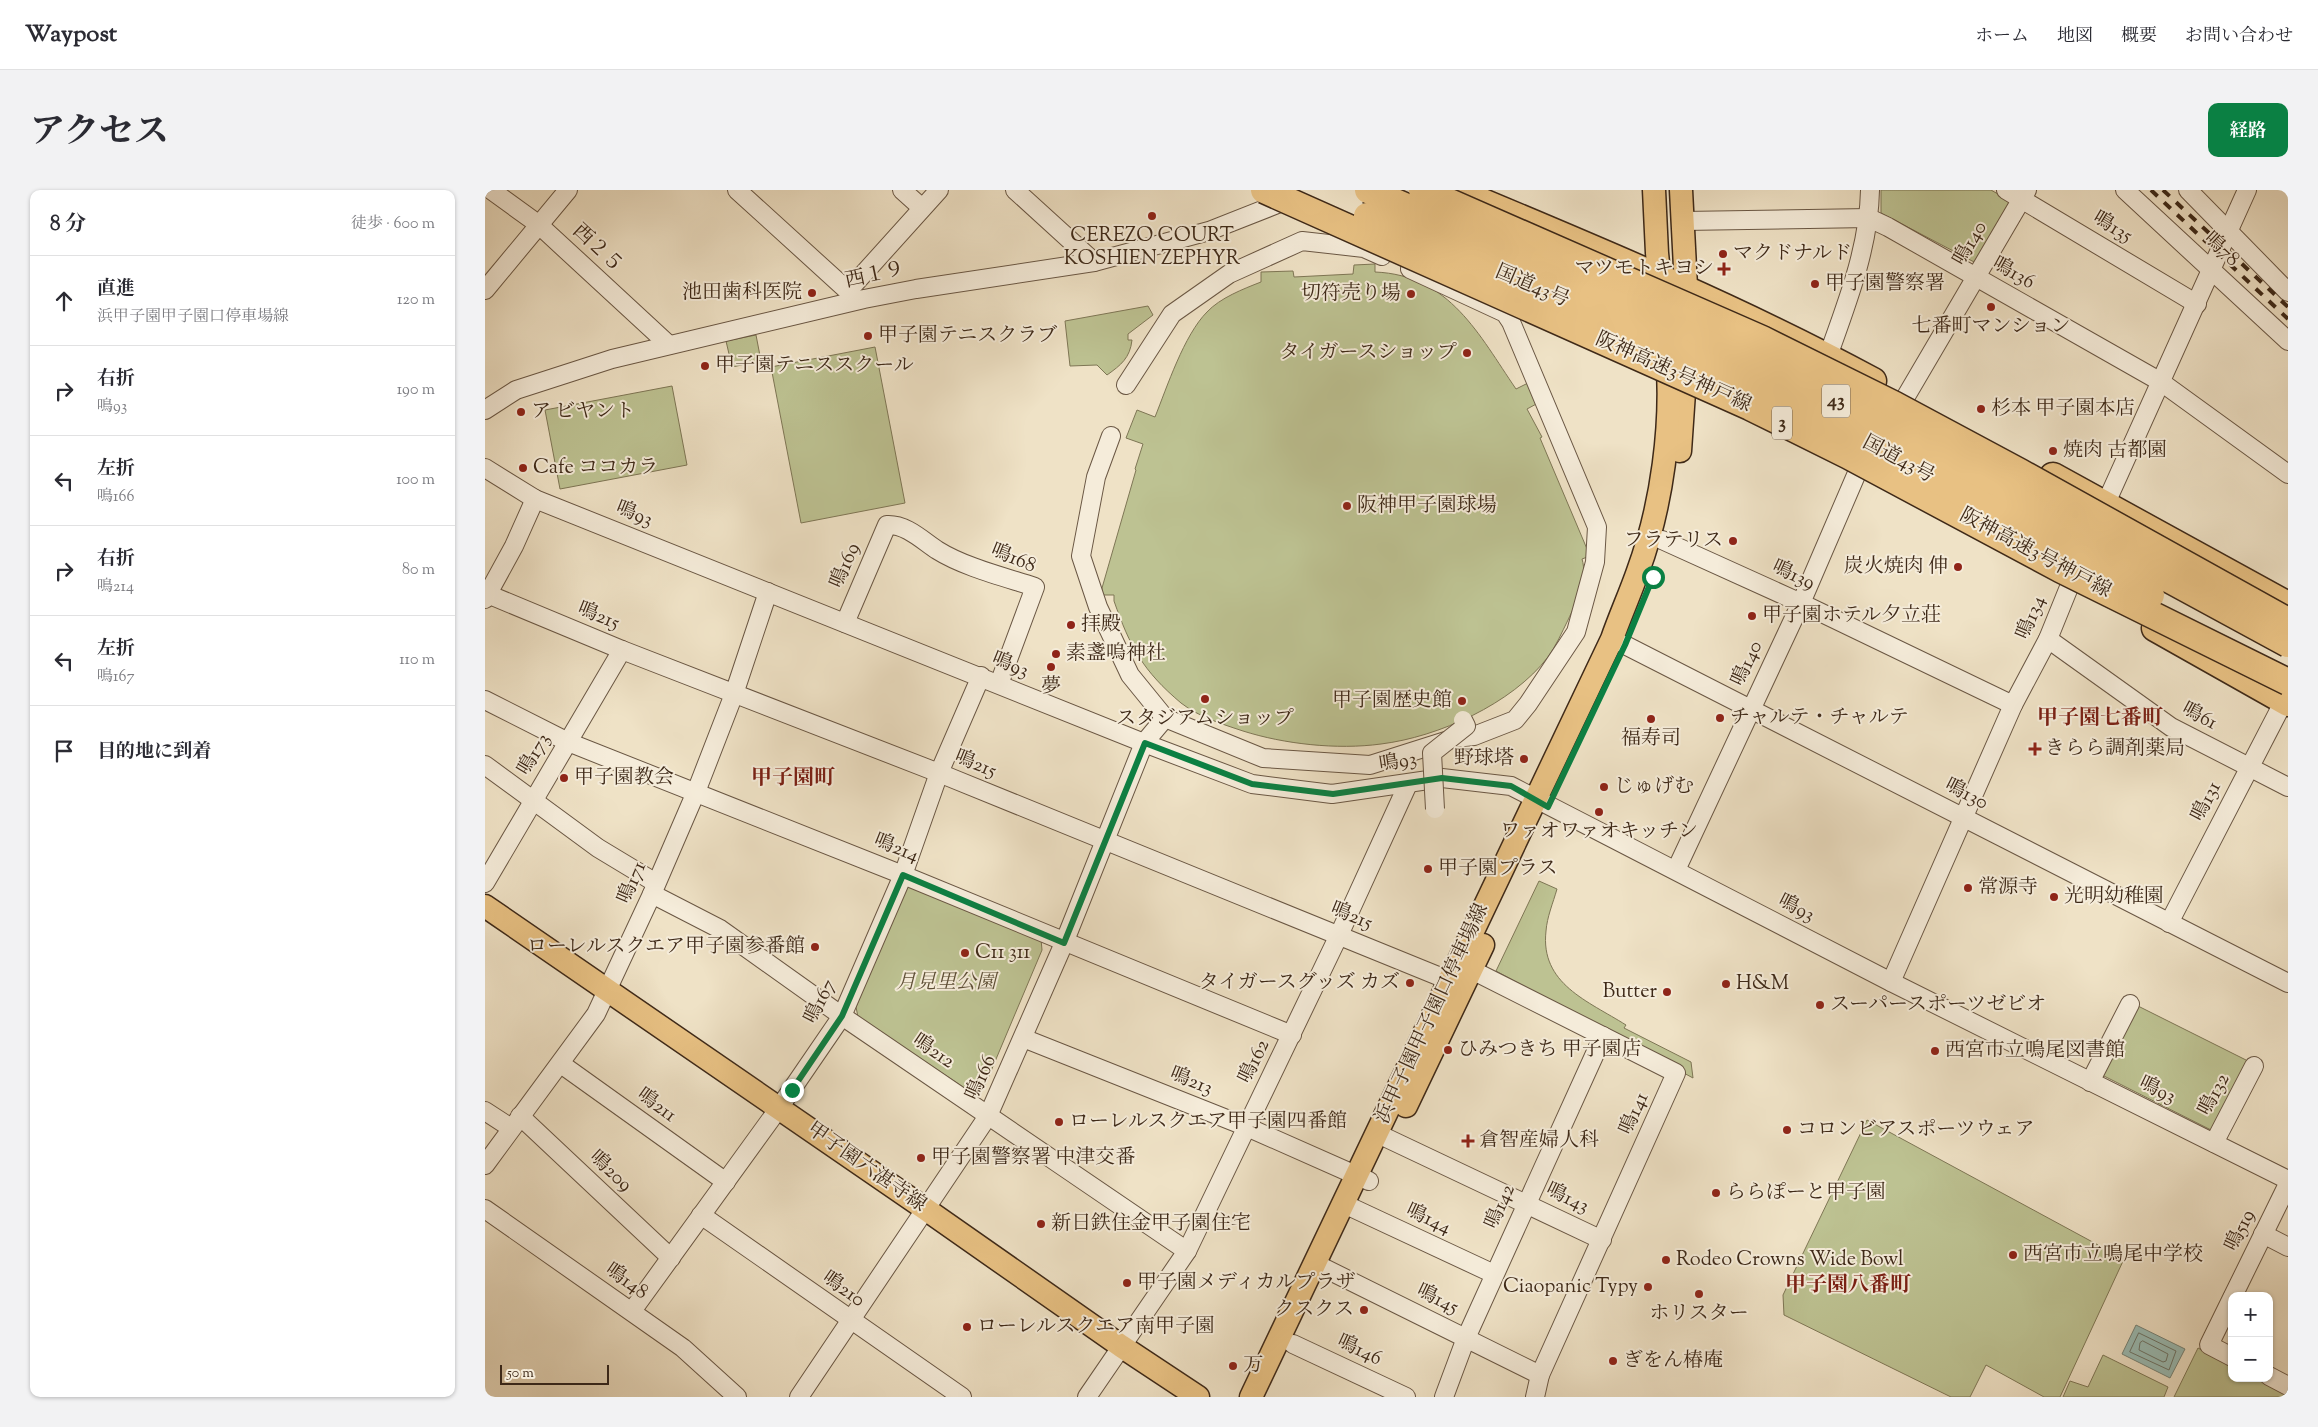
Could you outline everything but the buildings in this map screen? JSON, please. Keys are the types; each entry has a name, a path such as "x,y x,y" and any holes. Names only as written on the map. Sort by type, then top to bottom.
{"highway":[{"path":"1248,190 1277,194 1344,228 1859,467 2287,696"},
{"name":"国道43号","path":"1305,190 1666,344 1883,451 2288,668"},
{"name":"国道43号","path":"1368,190 1669,322 1885,425 2288,644"},
{"path":"1422,190 1762,340 1895,405 2288,621"},
{"path":"1453,190 1660,279 1828,356 2105,504 2288,605"},
{"name":"阪神高速3号神戸線","path":"1277,194 1847,454 2060,569 2287,696"}],"main road":[{"name":"浜甲子園甲子園口停車場線","path":"1268,1397 1293,1344 1322,1267 1459,970 1542,802 1625,645 1653,577 1678,468 1683,436 1677,381 1660,279 1654,190"},
{"name":"浜甲子園甲子園口停車場線","path":"1542,802 1639,569 1663,467 1677,381 1687,291 1681,190"},
{"name":"甲子園六湛寺線","path":"485,906 925,1208 1121,1346 1198,1397"},
{"name":"浜甲子園甲子園口停車場線","path":"1251,1397 1322,1267"}],"street":[{"name":"西２５","path":"491,190 538,224 669,345"},
{"path":"485,290 568,190"},
{"path":"737,190 847,297 939,190"},
{"path":"902,190 923,208"},
{"path":"1015,190 1094,262"},
{"path":"1828,356 1849,298 1869,218 1869,190"},
{"name":"鳴135","path":"2006,190 2025,195 2197,304"},
{"name":"鳴78","path":"2125,190 2288,342"},
{"path":"2188,190 2288,292"},
{"name":"鳴134","path":"1891,982 1965,818 2013,705 2048,639 2105,504 2247,190"},
{"name":"西１９","path":"485,410 516,390 538,382 613,359 847,297 915,289 1094,262 1209,231 1277,194"},
{"name":"鳴140","path":"1675,870 1801,602 1859,467 1899,395 1976,278 2025,195"},
{"name":"鳴136","path":"1683,221 1869,218 2161,382 2288,474"},
{"path":"1111,436 1096,477 1081,556 1098,607 1130,674 1165,718 1263,758 1370,765 1455,738 1474,736 1515,720 1529,704 1576,632 1595,562 1597,527 1511,322 1505,313 1364,248 1302,241 1229,274 1171,314 1126,386"},
{"name":"鳴93","path":"485,468 535,499 1252,784 1333,794 1442,778 1473,780 1511,786 1891,982 2288,1180"},
{"path":"486,596 514,546 535,499"},
{"name":"鳴168","path":"887,525 897,524 939,552 975,567 1035,587 999,684"},
{"name":"鳴169","path":"845,623 887,525"},
{"name":"鳴139","path":"1662,540 1801,602 2013,705"},
{"name":"鳴171","path":"485,1165 596,1014 696,792 734,694 768,592"},
{"name":"鳴215","path":"486,596 939,773 1339,935 1459,970"},
{"name":"鳴61","path":"2048,639 2171,727 2288,787"},
{"name":"鳴130","path":"1625,645 2288,983"},
{"name":"鳴173","path":"485,883 532,800 622,650"},
{"name":"鳴167","path":"632,1311 779,1108 842,1016 903,875 939,773 981,676"},
{"name":"鳴131","path":"2169,923 2287,696"},
{"name":"鳴214","path":"485,700 568,742 903,875 1064,943 1292,1035"},
{"name":"鳴166","path":"799,1397 989,1116 1064,943 1104,840 1145,743 1165,718"},
{"path":"1435,809 1432,753 1466,726 1463,720"},
{"name":"鳴212","path":"485,765 654,888 720,929 842,1016 1187,1250"},
{"name":"鳴162","path":"1087,1397 1187,1250 1292,1035 1408,784"},
{"name":"鳴141","path":"1459,970 1603,1036 1676,1073 1540,1375 1535,1397"},
{"path":"2090,1082 2130,1004"},
{"name":"鳴142","path":"1444,1397 1466,1338 1494,1274 1603,1036"},
{"name":"鳴213","path":"1023,1038 1247,1127 1363,1178"},
{"name":"鳴211","path":"561,1064 725,1182"},
{"name":"鳴132","path":"2214,1143 2254,1066"},
{"name":"鳴209","path":"485,1111 516,1122 671,1258"},
{"name":"鳴143","path":"1383,1136 1602,1240"},
{"name":"鳴519","path":"2234,1292 2288,1184"},
{"name":"鳴144","path":"1349,1207 1494,1274"},
{"name":"鳴148","path":"485,1210 683,1348 737,1397"},
{"name":"鳴210","path":"701,1215 850,1321 962,1397"},
{"path":"2263,1234 2288,1247"},
{"name":"鳴145","path":"1322,1267 1540,1375"},
{"name":"鳴519","path":"2228,1305 2209,1345 2228,1355"},
{"name":"鳴146","path":"1293,1344 1406,1397"},
{"path":"2273,1378 2288,1386"}],"green space":[{"path":"1881,190 1991,190 2010,201 1976,263 1881,213"},
{"name":"阪神甲子園球場","path":"1375,264 1375,272 1401,276 1423,284 1443,296 1460,311 1475,329 1516,389 1530,382 1540,402 1527,409 1542,437 1540,438 1590,556 1582,559 1583,574 1580,590 1568,620 1551,653 1533,674 1515,689 1472,716 1426,734 1403,740 1364,746 1311,745 1259,736 1219,723 1181,703 1157,680 1139,657 1126,632 1114,601 1114,595 1102,595 1102,588 1143,444 1126,438 1137,410 1155,417 1177,362 1191,334 1207,312 1218,302 1261,282 1261,272 1293,271 1294,277 1353,274 1354,265"},
{"path":"1148,306 1153,315 1128,334 1128,340 1132,340 1127,356 1121,364 1107,375 1097,365 1070,366 1065,321"},
{"path":"756,335 761,361 732,367 726,341"},
{"path":"875,347 905,503 801,523 771,367"},
{"path":"672,386 687,465 560,489 545,410"},
{"path":"1539,881 1557,889 1546,931 1546,949 1551,965 1559,978 1582,999 1626,1025 1624,1028 1691,1062 1693,1078 1496,971"},
{"name":"月見里公園","path":"910,886 1041,939 1042,950 983,1090 975,1095 858,1017 856,1007 903,890"},
{"path":"2138,1006 2252,1063 2217,1133 2102,1075"},
{"path":"1867,1120 2124,1259 2060,1397 2044,1397 1986,1365 1970,1397 1951,1397 1784,1315 1783,1295"},
{"path":"2198,1348 2228,1363 2228,1382 2266,1382 2288,1393 2288,1397 2174,1397"},
{"path":"2103,1355 2168,1387 2164,1397 2063,1397 2070,1381 2088,1387"}],"water":[{"path":"2136,1325 2185,1349 2170,1378 2122,1354"}],"railway":[{"path":"2151,190 2288,319"},
{"path":"2163,190 2288,307"}],"place":[{"name":"CEREZO COURT KOSHIEN ZEPHYR","path":"1152,216"},
{"name":"マクドナルド","path":"1723,254"},
{"name":"マツモトキヨシ","path":"1724,269"},
{"name":"甲子園警察署","path":"1815,284"},
{"name":"池田歯科医院","path":"812,293"},
{"name":"切符売り場","path":"1411,294"},
{"name":"七番町マンション","path":"1991,307"},
{"name":"甲子園テニスクラブ","path":"868,336"},
{"name":"タイガースショップ","path":"1467,353"},
{"name":"甲子園テニススクール","path":"705,366"},
{"name":"杉本 甲子園本店","path":"1981,409"},
{"name":"ア ビヤント","path":"521,412"},
{"name":"焼肉 古都園","path":"2053,451"},
{"name":"Cafe ココカラ","path":"523,468"},
{"name":"阪神甲子園球場","path":"1347,506"},
{"name":"フラテリス","path":"1733,541"},
{"name":"炭火焼肉 伸","path":"1958,567"},
{"name":"甲子園ホテル夕立荘","path":"1752,616"},
{"name":"拝殿","path":"1071,625"},
{"name":"素盞嗚神社","path":"1056,654"},
{"name":"夢","path":"1051,667"},
{"name":"スタジアムショップ","path":"1205,699"},
{"name":"甲子園歴史館","path":"1462,701"},
{"name":"チャルテ・チャルテ","path":"1720,718"},
{"name":"福寿司","path":"1651,719"},
{"name":"きらら調剤薬局","path":"2035,749"},
{"name":"野球塔","path":"1524,759"},
{"name":"甲子園教会","path":"564,778"},
{"name":"じゅげむ","path":"1604,787"},
{"name":"ワァオワァオキッチン","path":"1599,812"},
{"name":"甲子園プラス","path":"1428,869"},
{"name":"常源寺","path":"1968,888"},
{"name":"光明幼稚園","path":"2054,897"},
{"name":"ローレルスクエア甲子園参番館","path":"815,947"},
{"name":"C11 311","path":"965,953"},
{"name":"タイガースグッズ カズ","path":"1410,983"},
{"name":"H&M","path":"1726,984"},
{"name":"Butter","path":"1667,992"},
{"name":"スーパースポーツゼビオ","path":"1820,1005"},
{"name":"ひみつきち 甲子園店","path":"1448,1050"},
{"name":"西宮市立鳴尾図書館","path":"1935,1051"},
{"name":"ローレルスクエア甲子園四番館","path":"1059,1122"},
{"name":"コロンビアスポーツウェア","path":"1787,1130"},
{"name":"倉智産婦人科","path":"1468,1141"},
{"name":"甲子園警察署 中津交番","path":"921,1158"},
{"name":"ららぽーと甲子園","path":"1716,1193"},
{"name":"新日鉄住金甲子園住宅","path":"1041,1224"},
{"name":"西宮市立鳴尾中学校","path":"2013,1255"},
{"name":"Rodeo Crowns Wide Bowl","path":"1666,1260"},
{"name":"甲子園メディカルプラザ","path":"1127,1283"},
{"name":"Ciaopanic Typy","path":"1648,1287"},
{"name":"ホリスター","path":"1699,1294"},
{"name":"クスクス","path":"1364,1310"},
{"name":"ローレルスクエア南甲子園","path":"967,1327"},
{"name":"ぎをん椿庵","path":"1613,1361"},
{"name":"万","path":"1233,1366"}],"district":[{"name":"甲子園七番町","path":"2100,719"},
{"name":"甲子園町","path":"793,779"},
{"name":"甲子園八番町","path":"1848,1286"}],"route":[{"path":"792,1090 842,1016 861,968 903,875 1064,943 1104,840 1145,743 1252,784 1333,794 1442,778 1473,780 1511,786 1548,807 1625,645 1653,577"}]}
